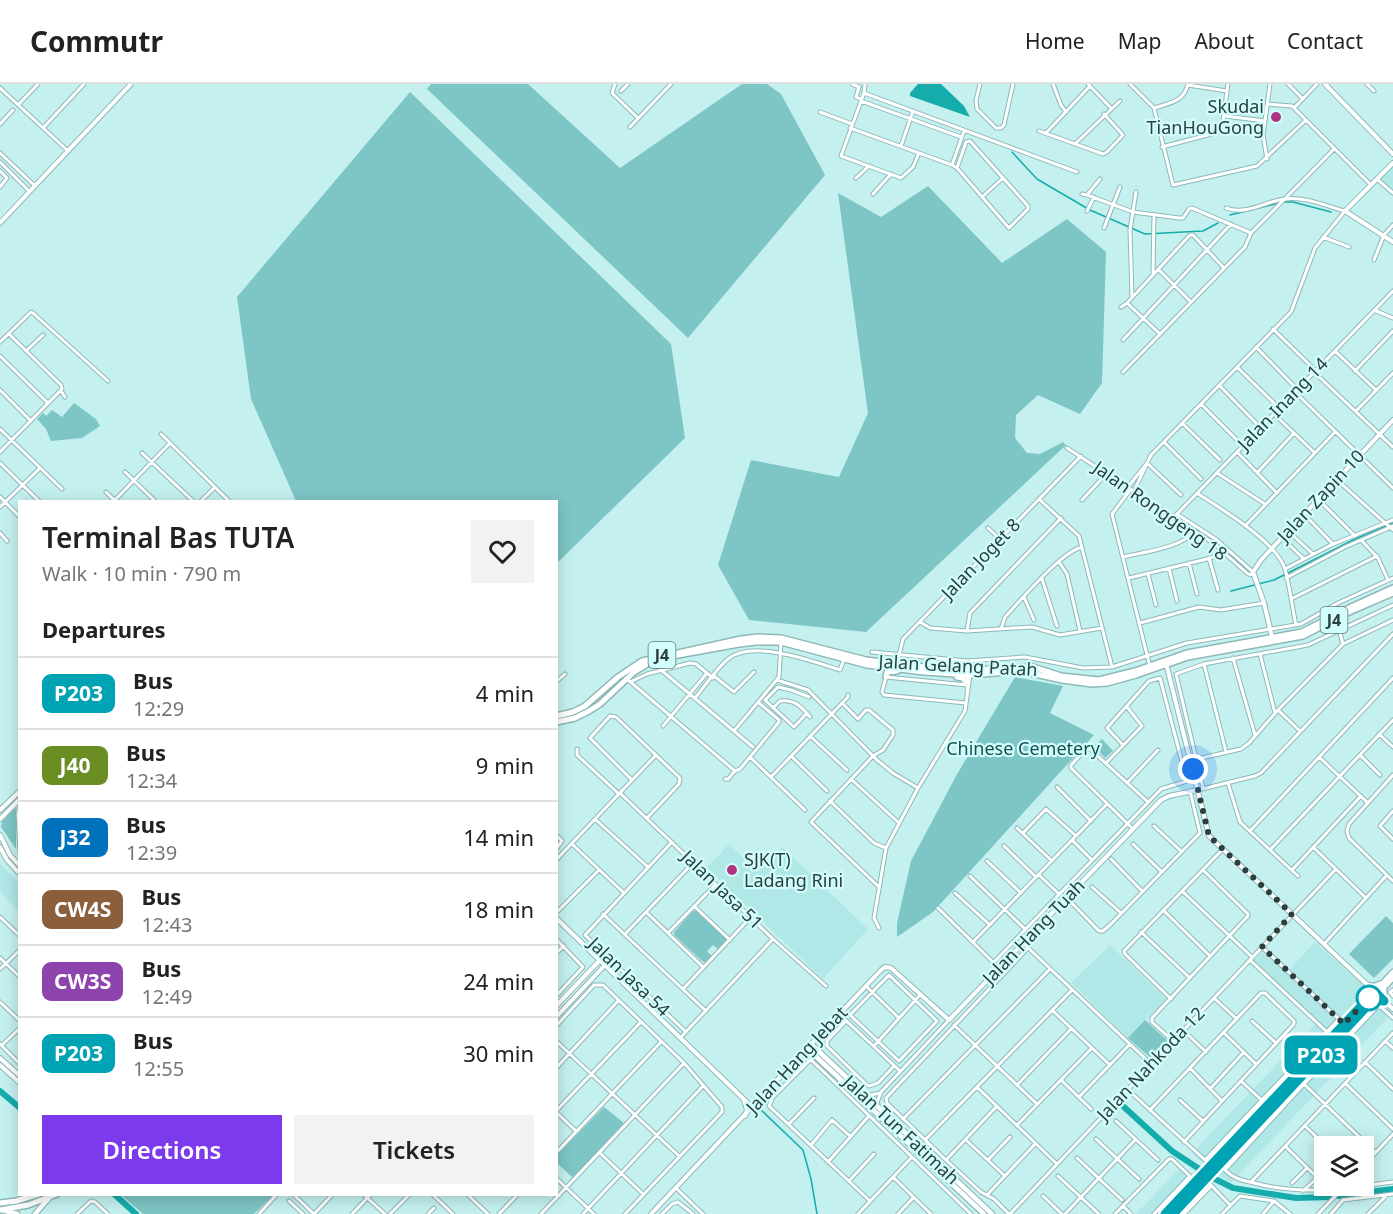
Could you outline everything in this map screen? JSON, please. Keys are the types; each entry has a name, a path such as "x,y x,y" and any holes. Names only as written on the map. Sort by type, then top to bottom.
{"main road":[{"name":"J4","path":"1166,663 1309,634 1393,590"},
{"name":"J4","path":"558,716 585,706 618,677 642,661 762,637 783,640"},
{"name":"J4","path":"558,722 575,718 600,704 634,672 647,664 678,655 748,643 783,640"},
{"name":"Jalan Gelang Patah","path":"783,640 800,642 916,671 1031,672 1062,680 1092,684 1107,683 1166,663"},
{"name":"Jalan Gelang Patah","path":"783,640 867,665 969,672"},
{"path":"885,677 888,671 916,671"},
{"path":"939,673 963,678 968,685 973,678 985,672"},
{"path":"1173,1214 1267,1105 1344,1024 1376,994 1393,972"},
{"path":"1368,1002 1366,985 1384,985 1393,978"},
{"path":"1214,1165 1299,1079 1368,1002 1384,1001 1384,985"},
{"name":"Jalan Tun Fatimah","path":"810,1047 828,1069 992,1214"},
{"name":"Jalan Tun Fatimah","path":"828,1069 877,1107 896,1129 984,1214"},
{"path":"1165,1214 1196,1181 1203,1178"},
{"path":"0,1203 32,1196"},
{"path":"0,1210 28,1205 51,1196"},
{"path":"34,1214 53,1196"},
{"path":"0,1210 17,1214"}],"street":[{"path":"18,105 38,84"},
{"path":"43,128 84,84"},
{"path":"0,223 131,84"},
{"path":"615,84 612,93 638,118"},
{"path":"621,91 628,84"},
{"path":"630,127 671,84"},
{"path":"852,84 859,87 856,97 861,100 961,137"},
{"path":"865,84 864,93 841,156 901,178 913,167 918,153"},
{"path":"980,84 976,100 977,109 996,128 1004,125 1012,84"},
{"path":"1053,84 1066,112"},
{"path":"1130,84 1154,108 1173,185 1257,166 1306,120"},
{"path":"1154,108 1179,100 1184,95 1188,84 1227,91"},
{"path":"1162,147 1219,132 1222,128 1228,84"},
{"path":"1267,159 1263,135 1270,84"},
{"path":"1288,84 1303,99"},
{"path":"1294,108 1317,84"},
{"path":"1324,84 1393,154"},
{"path":"1367,84 1374,91"},
{"path":"1046,133 1089,85 1111,108"},
{"path":"0,88 68,152"},
{"path":"864,93 1077,172"},
{"path":"1076,144 1120,100"},
{"path":"1268,104 1292,106 1371,185"},
{"path":"0,124 13,110"},
{"path":"820,111 851,126 957,168 1009,228 1029,207 971,142 966,142 957,168"},
{"path":"901,146 913,111"},
{"path":"1039,131 1103,154 1123,135 1104,114"},
{"path":"1224,116 1264,122"},
{"path":"952,165 964,130"},
{"path":"1123,372 1248,244 1251,233 1334,149"},
{"path":"0,153 35,186"},
{"path":"0,162 30,191"},
{"path":"1151,668 1112,512 1131,489 1151,455 1291,312 1315,248 1345,211 1393,163"},
{"path":"856,178 869,166"},
{"path":"0,171 7,178 0,187"},
{"path":"873,194 891,174"},
{"path":"982,197 1003,178"},
{"path":"1087,195 1100,179"},
{"path":"1377,179 1393,193"},
{"path":"1104,228 1120,187"},
{"path":"1132,297 1130,228 1136,192"},
{"path":"1082,195 1094,197 1133,212 1179,218 1183,218 1192,208 1251,233"},
{"path":"1087,209 1094,197"},
{"path":"1226,208 1240,211 1283,200 1302,200 1345,211 1393,242"},
{"path":"1153,273 1154,215"},
{"path":"1123,340 1231,224"},
{"path":"1374,260 1384,235 1393,225"},
{"path":"1121,307 1190,235 1224,268"},
{"path":"1323,237 1349,247"},
{"path":"1158,269 1191,302"},
{"name":"Jalan Inang 14","path":"1175,516 1393,291"},
{"path":"1127,303 1160,334"},
{"path":"1374,310 1393,318"},
{"path":"0,342 33,312 108,381"},
{"path":"1273,329 1311,366"},
{"path":"1355,371 1393,331"},
{"path":"9,334 62,387 61,392 65,397"},
{"path":"27,351 43,335"},
{"path":"1256,347 1293,385"},
{"path":"1335,351 1376,390"},
{"path":"0,356 48,403"},
{"path":"1237,366 1275,404"},
{"path":"1314,372 1393,447"},
{"path":"1356,411 1393,373"},
{"path":"1219,385 1256,423"},
{"path":"0,390 31,420"},
{"path":"0,452 61,392"},
{"path":"1294,392 1393,488"},
{"path":"1201,404 1239,442"},
{"path":"1274,414 1315,453"},
{"name":"Jalan Zapin 10","path":"1254,574 1258,563 1393,420"},
{"path":"1182,423 1220,460"},
{"path":"0,429 62,489"},
{"path":"1245,526 1335,432"},
{"path":"1257,473 1294,433"},
{"path":"161,434 228,500"},
{"path":"1164,442 1202,478"},
{"path":"116,500 170,443"},
{"name":"Jalan Ronggeng 18","path":"1067,448 1175,516 1248,574 1254,574"},
{"path":"1237,452 1277,493"},
{"path":"142,453 192,500"},
{"name":"Jalan Joget 8","path":"896,666 903,639 1080,456"},
{"path":"0,463 38,500"},
{"path":"1131,489 1147,463"},
{"path":"1147,463 1181,495"},
{"path":"0,507 40,468"},
{"path":"125,472 154,500"},
{"path":"1082,500 1107,473"},
{"path":"1217,473 1266,505"},
{"path":"1336,479 1392,528"},
{"path":"202,500 215,487"},
{"path":"106,492 114,500"},
{"path":"1197,493 1245,526 1271,549 1286,574 1296,625"},
{"path":"0,497 18,515"},
{"path":"1039,499 1079,536 1112,667"},
{"path":"1318,499 1355,536"},
{"path":"1304,514 1333,544"},
{"path":"1175,516 1217,540 1254,574 1273,640"},
{"path":"967,631 970,614 1060,518"},
{"path":"1286,574 1312,554 1393,520"},
{"path":"988,528 1000,539"},
{"path":"1286,574 1392,528"},
{"path":"1123,557 1168,546 1187,539 1194,531"},
{"path":"1288,531 1312,554"},
{"path":"0,533 7,541"},
{"path":"1282,538 1304,559"},
{"path":"1362,541 1377,556 1388,580"},
{"path":"1001,629 1005,617 1069,551 1082,547"},
{"path":"1128,579 1209,558 1222,552"},
{"path":"1291,599 1377,556"},
{"path":"1209,558 1218,590"},
{"path":"1059,562 1067,574 1080,632"},
{"path":"1189,563 1197,594"},
{"path":"1169,568 1177,602"},
{"path":"1148,574 1156,605"},
{"path":"872,652 967,661 1024,657 1083,668 1112,667 1187,643 1296,625 1393,578"},
{"path":"1042,579 1057,626"},
{"path":"1024,597 1034,620"},
{"path":"1139,623 1199,607 1221,610 1264,603"},
{"path":"1393,604 1339,628 1308,645 1204,664 1176,674 1197,759 1209,836 1393,1009"},
{"path":"1197,759 1241,749 1343,644 1393,620"},
{"path":"920,622 930,628 967,631 1032,627 1060,635 1102,628"},
{"path":"1339,628 1343,644"},
{"path":"1201,789 1261,773 1393,634"},
{"path":"734,731 781,674 783,640"},
{"path":"695,698 726,661 739,654 781,652 840,670 844,659"},
{"path":"1260,654 1277,711 1300,731"},
{"path":"1233,658 1255,736"},
{"path":"967,661 969,666 985,672"},
{"path":"628,680 693,663 734,692 754,672"},
{"path":"1166,663 1201,789"},
{"path":"1204,664 1226,753"},
{"path":"661,670 753,747"},
{"path":"879,928 874,918 886,849 918,788 965,711 969,672"},
{"path":"663,726 707,673"},
{"path":"558,680 565,674"},
{"path":"966,703 884,695 882,692 885,677 968,685"},
{"path":"1250,831 1393,678"},
{"path":"993,963 1148,802 1163,788 1187,781 1161,679 1149,681 1107,729 1123,746"},
{"path":"628,680 735,771"},
{"path":"777,680 805,688 873,756 893,773 918,788"},
{"path":"773,708 784,700 801,705 808,715 794,727 765,701 778,687 809,697 812,694"},
{"path":"1165,695 1174,693"},
{"path":"771,777 848,695"},
{"path":"725,779 740,769 780,722 759,703"},
{"path":"842,703 858,718 869,710 893,730 894,735 885,748 873,756 811,822 879,887"},
{"path":"1177,707 1184,705"},
{"path":"1106,763 1142,724 1127,707"},
{"path":"632,780 590,738 608,717 613,715 681,780 646,818"},
{"path":"1270,850 1393,720"},
{"path":"1379,734 1393,747"},
{"path":"810,736 847,770"},
{"path":"1133,829 1070,767 1088,747 1148,802"},
{"name":"Jalan Jasa 51","path":"577,749 577,754 619,794 826,986"},
{"path":"1127,783 1158,750"},
{"path":"558,858 656,755"},
{"path":"1360,755 1380,775"},
{"path":"791,756 827,791"},
{"path":"750,757 806,810"},
{"path":"1319,757 1368,803"},
{"path":"1393,775 1349,824 1347,831 1349,838 1393,881"},
{"path":"851,779 899,823"},
{"path":"1228,783 1238,818 1298,876"},
{"path":"1057,787 1091,820"},
{"name":"Jalan Hang Tuah","path":"877,1107 881,1092 900,1071 1161,800 1201,789"},
{"path":"1067,897 1098,930 1103,931 1198,835 1200,830 1190,791"},
{"path":"0,809 18,793"},
{"path":"1292,870 1361,796"},
{"path":"0,819 18,801"},
{"path":"830,801 874,843 886,849"},
{"path":"972,942 1107,804"},
{"path":"1023,833 1046,809 1076,837"},
{"path":"1393,811 1380,826 1393,839"},
{"path":"596,819 648,867"},
{"path":"1154,826 1181,851"},
{"path":"1017,828 1052,861"},
{"path":"0,835 10,855 18,864"},
{"path":"1072,840 1092,860"},
{"name":"Jalan Jasa 54","path":"672,842 586,932 585,936 686,1032"},
{"path":"572,844 624,893"},
{"path":"1133,844 1162,872"},
{"path":"1004,846 1059,894"},
{"path":"0,847 7,860 18,872"},
{"path":"1313,848 1367,898"},
{"path":"1171,999 1124,952 1223,849"},
{"path":"558,853 561,856"},
{"path":"1111,859 1142,891"},
{"path":"987,861 1021,893"},
{"path":"625,934 693,862"},
{"name":"Jalan Nahkoda 12","path":"1009,1214 1336,868"},
{"path":"558,911 599,870"},
{"path":"1173,1041 1152,1022 1152,1018 1246,919 1248,914 1203,870"},
{"path":"1324,944 1387,875"},
{"path":"970,876 1025,929"},
{"path":"668,933 716,884"},
{"path":"1092,886 1121,913"},
{"path":"1182,891 1327,1032"},
{"path":"955,893 990,926"},
{"path":"694,906 730,940"},
{"path":"938,908 999,968"},
{"path":"1163,910 1210,957"},
{"path":"646,912 704,967"},
{"path":"603,914 706,1011"},
{"path":"0,917 18,934"},
{"path":"683,989 751,917"},
{"path":"558,920 753,1108"},
{"path":"1141,932 1190,978"},
{"path":"681,1037 773,939"},
{"path":"558,941 583,965 582,969 558,994"},
{"path":"1023,944 1151,1064"},
{"path":"558,951 564,946"},
{"path":"1262,947 1344,1024"},
{"path":"1009,1214 946,1160 887,1103 886,1098 1028,948"},
{"path":"0,969 18,952"},
{"path":"0,958 18,975"},
{"path":"558,1004 600,960"},
{"path":"558,1015 605,965"},
{"name":"Jalan Hang Jebat","path":"651,1214 762,1099 881,970 888,967 949,1020"},
{"path":"903,1119 1050,969"},
{"path":"891,975 936,1019 937,1023 899,1061 850,1015 872,992 887,976 891,975"},
{"path":"558,1024 594,985 603,985 684,1063 723,1110 625,1214"},
{"path":"866,986 900,1018"},
{"path":"925,1140 1072,990"},
{"path":"1392,995 1393,990"},
{"path":"1150,1110 1261,993 1265,993 1294,1021 1294,1024 1184,1142"},
{"path":"874,1046 921,996"},
{"path":"1214,998 1237,1019"},
{"path":"558,1066 619,1000"},
{"path":"0,1002 18,1019"},
{"path":"1314,1191 1275,1188 1251,1182 1232,1177 1225,1168 1377,1007 1381,1006 1393,1018"},
{"path":"1052,1010 1110,1065"},
{"path":"840,1015 900,1071"},
{"path":"1127,1089 1204,1160 1207,1160 1339,1019"},
{"path":"949,1020 1037,1104"},
{"path":"846,1021 827,1041 827,1046 866,1084 874,1085 894,1066"},
{"path":"1252,1021 1276,1043"},
{"path":"558,1109 641,1022"},
{"path":"1017,1085 1071,1029"},
{"path":"18,1030 1,1044 18,1062"},
{"path":"1183,1030 1206,1052"},
{"path":"1224,1033 1257,1064"},
{"path":"1251,1182 1393,1033"},
{"path":"1385,1041 1393,1048"},
{"path":"558,1151 661,1042"},
{"path":"558,1043 679,1156"},
{"path":"1079,1097 1130,1044"},
{"path":"1017,1125 1091,1049"},
{"path":"1210,1089 1244,1052"},
{"path":"0,1058 18,1074"},
{"path":"870,1201 769,1106 773,1097 811,1060 828,1069 869,1115 971,1214"},
{"path":"1365,1062 1393,1089"},
{"path":"541,1214 684,1063"},
{"path":"0,1065 18,1081"},
{"path":"1190,1068 1222,1101"},
{"path":"1299,1079 1375,1152 1393,1134"},
{"path":"1061,1080 1091,1109"},
{"path":"1241,1081 1267,1105"},
{"path":"1345,1083 1393,1129"},
{"path":"583,1214 703,1085"},
{"path":"977,1087 1057,1164"},
{"path":"865,1096 881,1092"},
{"path":"742,1097 750,1101 762,1099"},
{"path":"742,1097 747,1110 745,1117"},
{"path":"789,1125 814,1098"},
{"path":"1180,1100 1203,1121"},
{"path":"946,1160 997,1107"},
{"path":"558,1113 576,1131"},
{"path":"828,1162 869,1115"},
{"path":"811,1145 832,1120 850,1136"},
{"path":"1116,1121 1158,1160"},
{"path":"1305,1126 1316,1136"},
{"path":"890,1135 896,1129"},
{"path":"988,1160 1010,1137"},
{"path":"1096,1139 1139,1179"},
{"path":"966,1140 1005,1176"},
{"path":"1043,1196 1064,1214 1136,1140"},
{"path":"987,1195 1035,1143"},
{"path":"1286,1147 1314,1175"},
{"path":"600,1153 643,1194"},
{"path":"849,1181 874,1154"},
{"path":"858,1214 912,1157"},
{"path":"1077,1158 1122,1200"},
{"path":"1115,1214 1169,1159 1196,1181"},
{"path":"1292,1184 1306,1168"},
{"path":"1058,1176 1099,1214"},
{"path":"1154,1214 1190,1176"},
{"path":"893,1177 931,1214"},
{"path":"1203,1178 1230,1205"},
{"path":"558,1180 594,1214"},
{"path":"1304,1191 1314,1181"},
{"path":"1374,1183 1392,1181"},
{"path":"1184,1214 1211,1186"},
{"path":"676,1188 703,1214"},
{"path":"1331,1214 1346,1200 1393,1194"},
{"path":"1368,1214 1387,1195"},
{"path":"259,1214 276,1196"},
{"path":"294,1196 314,1214 331,1196"},
{"path":"366,1196 384,1214"},
{"path":"390,1214 408,1196"},
{"path":"434,1196 453,1214"},
{"path":"469,1196 488,1214"},
{"path":"472,1199 475,1196"},
{"path":"499,1214 516,1196"},
{"path":"1222,1214 1240,1196 1274,1201 1290,1214"},
{"path":"1318,1214 1336,1196"},
{"path":"352,1214 368,1198"},
{"path":"898,1214 913,1198"},
{"path":"77,1214 91,1201 108,1214"},
{"path":"289,1201 303,1214"},
{"path":"1263,1214 1274,1201"},
{"path":"662,1214 672,1204 678,1202 693,1214"},
{"path":"1123,1206 1131,1214"},
{"path":"428,1214 434,1208"},
{"path":"294,1214 298,1210"},
{"path":"1321,1210 1325,1214"}],"shaded area":[{"path":"918,84 941,84 964,106 970,117 910,96"},
{"path":"1393,168 1393,191 1381,179"},
{"path":"729,844 757,872 782,847 868,929 823,979 707,868"},
{"path":"0,864 18,882 18,911 0,892"},
{"path":"1315,942 1365,987 1365,995 1204,1165 1192,1153 1318,1021 1250,964 1266,948 1290,969"},
{"path":"1110,945 1166,999 1128,1038 1071,983"},
{"path":"1381,1004 1393,1012 1231,1183 1218,1174 1375,1005"},
{"path":"1179,1169 1188,1176 1152,1214 1136,1214"}],"green space":[{"path":"431,84 528,84 620,168 742,84 767,84 781,94 825,175 688,338 427,89"},
{"path":"410,92 671,344 685,438 558,562 558,500 296,500 251,399 237,297"},
{"path":"928,186 1002,263 1067,219 1106,252 1102,383 1080,414 1038,395 1016,415 1015,438 1027,453 1040,454 1063,442 1066,445 866,632 749,620 718,565 751,460 839,477 868,413 838,193 881,217"},
{"path":"74,403 96,419 100,426 82,438 51,441 46,429 37,419 43,413 46,416 52,410 62,417"},
{"name":"Chinese Cemetery","path":"1015,677 1063,686 1050,713 1094,735 933,912 897,937 897,923 911,861 956,776"},
{"path":"1102,739 1113,751 1105,758 1094,746"},
{"path":"15,808 16,849 1,827 2,821"},
{"path":"693,911 697,911 727,940 719,950 713,945 707,951 713,957 706,963 674,935 674,932"},
{"path":"1386,916 1393,923 1393,959 1374,978 1349,954"},
{"path":"1145,1020 1169,1042 1153,1060 1128,1038"},
{"path":"604,1107 624,1123 573,1178 558,1164 558,1154"},
{"path":"122,1196 272,1196 254,1214 143,1214"}],"waterway":[{"path":"1012,152 1037,179 1090,210 1145,234 1203,231 1218,223"},
{"path":"1283,202 1293,202 1331,212"},
{"path":"1230,215 1279,203"},
{"path":"1231,591 1274,580 1355,539 1393,523"},
{"path":"0,1091 18,1106"},
{"path":"1124,1107 1172,1151 1213,1178 1233,1188 1296,1198 1331,1197"},
{"path":"760,1109 803,1150 817,1214"},
{"path":"1374,1191 1393,1189"},
{"path":"116,1196 136,1214"}],"bus line":[{"name":"P203","path":"1165,1214 1375,992 1384,1001 1376,1000 1370,1003 1173,1214"}],"place":[{"name":"Skudai TianHouGong","path":"1276,117"},
{"name":"SJK(T) Ladang Rini","path":"732,870"}],"route":[{"path":"1193,769 1209,836 1292,914 1262,947 1344,1024 1369,998"}]}
